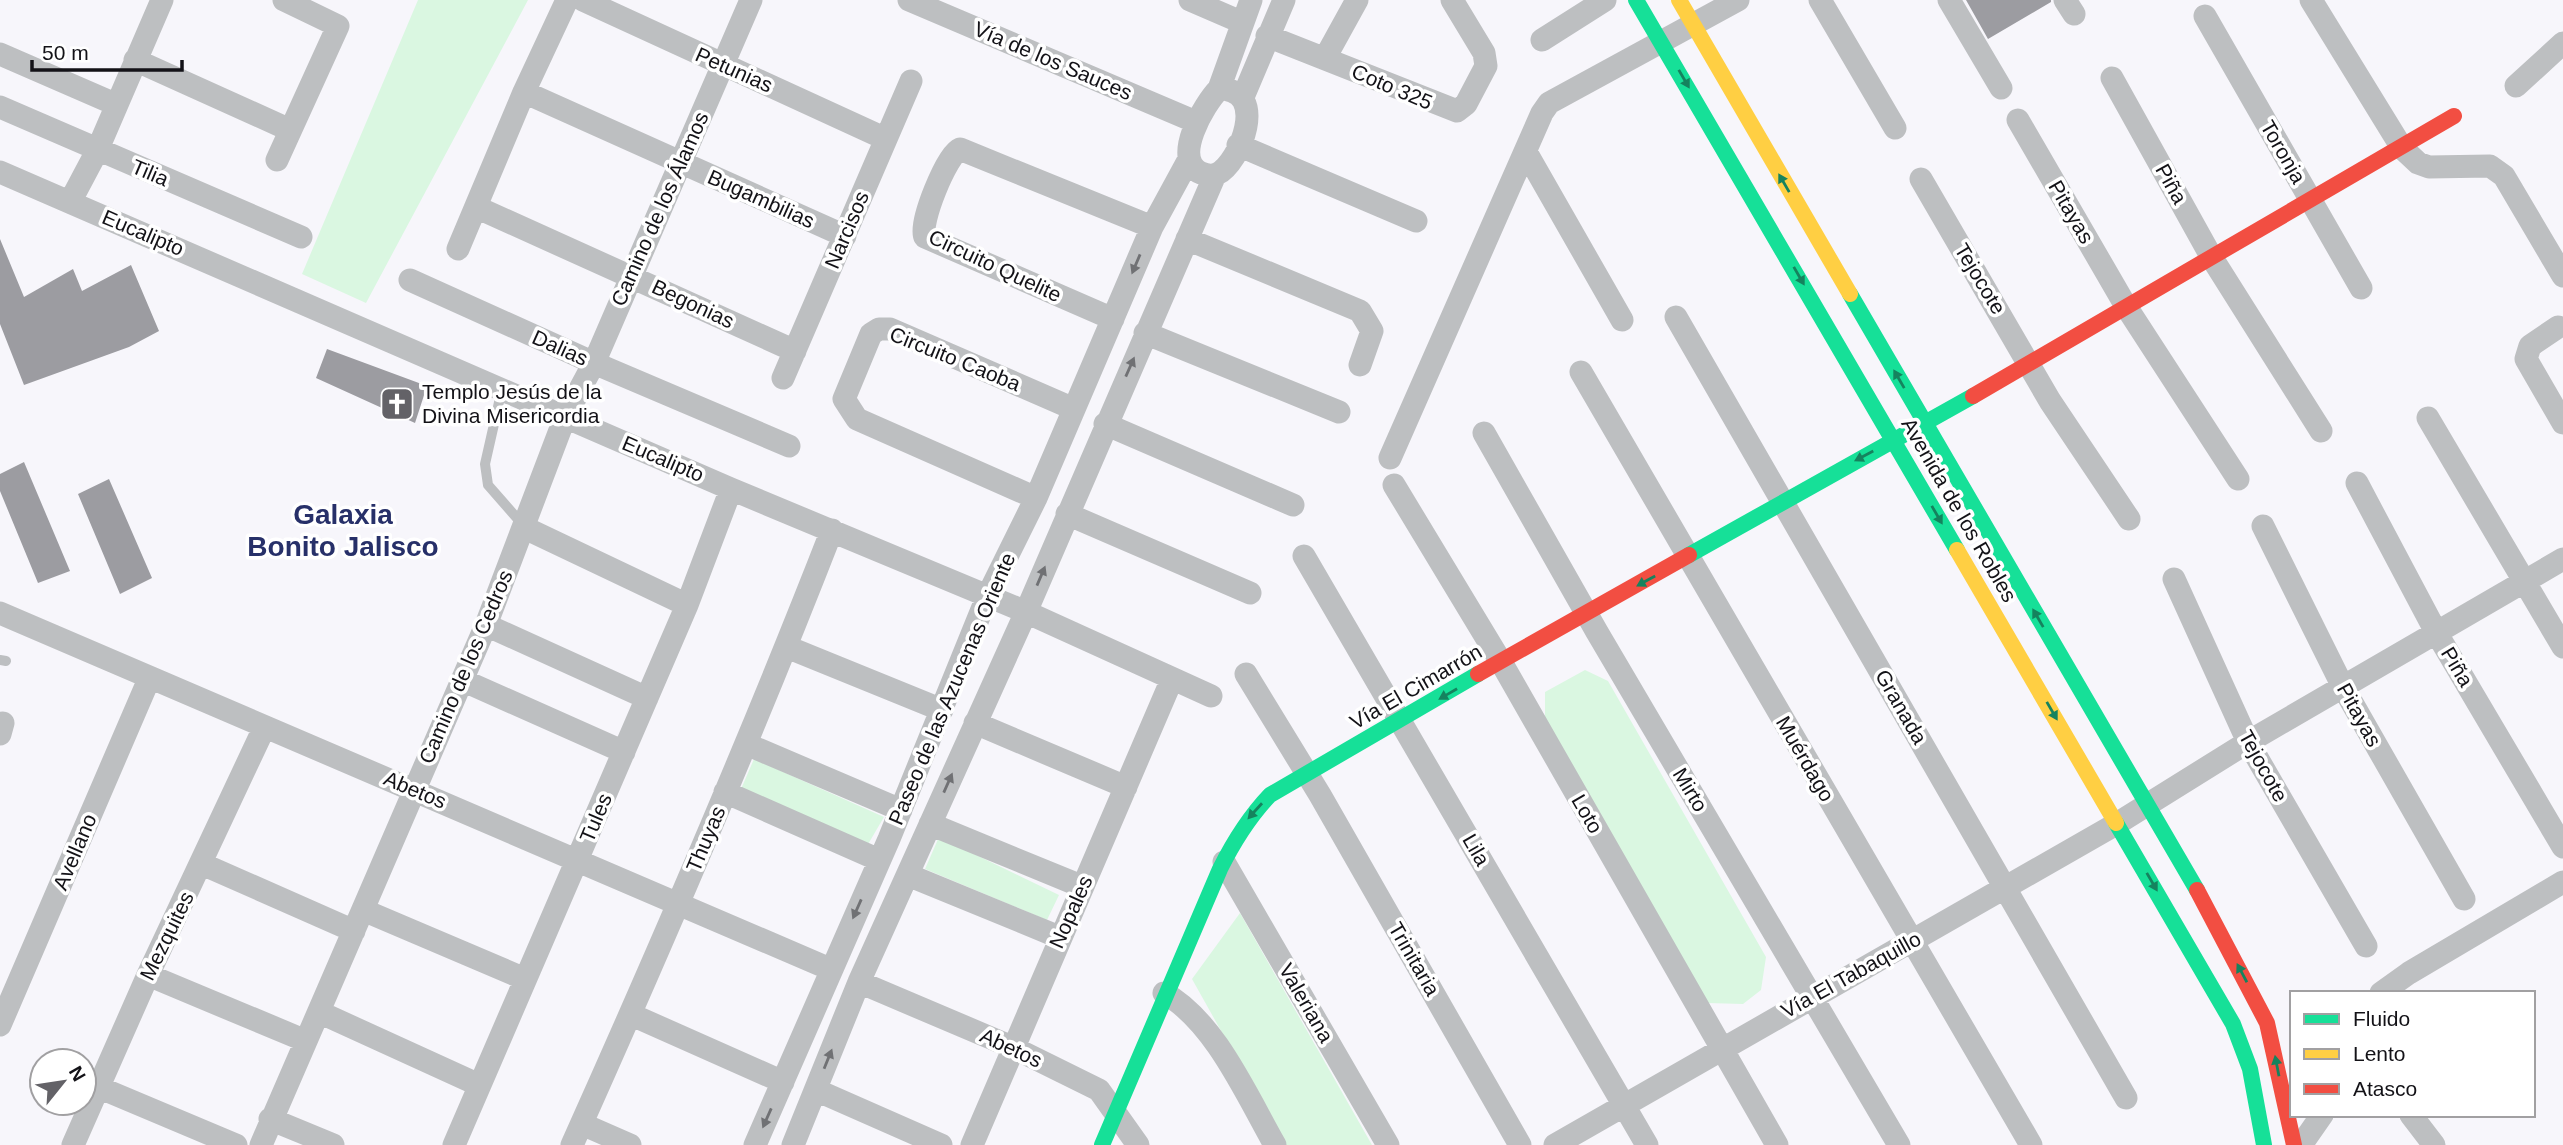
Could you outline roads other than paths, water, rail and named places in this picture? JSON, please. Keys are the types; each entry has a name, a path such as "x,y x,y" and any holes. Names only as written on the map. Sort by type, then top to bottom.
{"street":[{"path":"70,202 97,151 162,0"},
{"path":"276,160 338,26 284,0"},
{"path":"458,249 524,92 567,0"},
{"name":"Petunias","path":"583,0 886,139"},
{"name":"Camino de los Álamos","path":"565,417 593,363 751,0"},
{"name":"Vía de los Sauces","path":"909,0 1196,122"},
{"path":"1190,0 1241,22"},
{"path":"1196,122 1204,106 1219,89 1251,0"},
{"path":"1219,89 1234,91 1243,97 1284,0"},
{"name":"Coto 325","path":"1325,58 1357,0"},
{"name":"Coto 325","path":"1267,36 1457,111 1466,104 1486,66 1484,53 1452,0"},
{"path":"1542,40 1605,0"},
{"name":"Avenida de los Robles","path":"1636,0 1664,43 2118,822 2241,1042 2256,1098 2264,1145"},
{"name":"Avenida de los Robles","path":"1679,0 2214,920 2262,1010 2281,1035 2290,1111"},
{"path":"1390,458 1393,427 1549,103 1664,43 1738,0"},
{"path":"1820,0 1895,128"},
{"path":"1949,0 2001,88"},
{"path":"2311,0 2402,148 2418,163 2429,167 2490,166 2504,176 2563,276"},
{"name":"Toronja","path":"2205,16 2361,288"},
{"path":"2516,86 2563,43"},
{"path":"0,54 115,104"},
{"path":"135,60 290,130"},
{"name":"Piña","path":"2112,78 2212,258 2321,431"},
{"name":"Narcisos","path":"783,378 911,81"},
{"name":"Bugambilias","path":"524,92 845,236"},
{"name":"Paseo de las Azucenas Oriente","path":"793,1145 859,982 1026,612 1105,424 1215,175 1226,167 1238,145 1249,110 1243,97"},
{"name":"Tilia","path":"0,107 97,151 301,236"},
{"name":"Vía El Cimarrón","path":"1102,1145 1164,993 1224,862 1241,827 1270,795 1687,558 1782,501 2031,365 2454,116"},
{"name":"Pitayas","path":"2018,121 2127,308 2238,479"},
{"name":"Paseo de las Azucenas Oriente","path":"755,1145 901,810 986,597 1036,498 1152,227 1189,159 1196,122"},
{"path":"1238,145 1416,221"},
{"name":"Circuito Quelite","path":"1113,319 925,237 922,225 950,158 960,149 1152,227"},
{"path":"1525,152 1622,320"},
{"path":"1189,159 1194,169 1215,175"},
{"name":"Eucalipto","path":"0,172 731,489 1026,612 1211,696"},
{"name":"Tejocote","path":"1921,179 2050,401 2129,519"},
{"name":"Begonias","path":"476,207 795,351"},
{"path":"1187,239 1360,311 1372,331 1360,365"},
{"name":"Dalias","path":"410,280 593,363 789,446"},
{"name":"Granada","path":"1676,317 2126,1098"},
{"path":"2558,327 2530,346 2526,359 2563,423"},
{"name":"Circuito Caoba","path":"1036,498 858,419 844,399 867,345 872,334 879,329 890,329 1074,409"},
{"path":"1145,333 1339,412"},
{"name":"Muérdago","path":"1581,372 2031,1145"},
{"name":"Camino de los Cedros","path":"261,1145 359,921 413,788 486,625 565,417"},
{"path":"2428,418 2563,647"},
{"path":"1105,424 1293,505"},
{"name":"Mirto","path":"1484,433 1587,614 1899,1145"},
{"name":"Piña","path":"2357,483 2436,632 2563,847"},
{"name":"Loto","path":"1394,485 1501,662 1777,1145"},
{"name":"Tules","path":"454,1145 687,605 731,489"},
{"path":"1067,514 1250,593"},
{"name":"Pitayas","path":"2263,526 2343,687 2464,899"},
{"path":"525,528 687,605"},
{"name":"Thuyas","path":"572,1145 632,1015 787,647 832,530"},
{"name":"Lila","path":"1304,556 1647,1145"},
{"name":"Vía El Tabaquillo","path":"1555,1145 2118,822 2248,742 2563,559"},
{"name":"Tejocote","path":"2175,579 2248,742 2366,946"},
{"name":"Abetos","path":"0,614 264,728 413,788 677,906 830,969"},
{"path":"486,625 647,698"},
{"path":"787,647 942,710"},
{"name":"Trinitaria","path":"1246,674 1307,774 1520,1145"},
{"name":"Avellano","path":"0,1026 149,679"},
{"name":"Nopales","path":"972,1145 1172,679"},
{"path":"462,680 624,752"},
{"path":"975,723 1126,787"},
{"name":"Mezquites","path":"98,1087 264,728"},
{"path":"746,744 901,810"},
{"path":"725,792 879,860"},
{"path":"930,824 1082,886"},
{"name":"Valeriana","path":"1224,862 1388,1145"},
{"path":"202,864 526,979"},
{"path":"908,875 1059,937"},
{"path":"2384,991 2409,973 2563,882"},
{"path":"148,975 306,1041"},
{"name":"Abetos","path":"859,982 1012,1047 1099,1090 1138,1145"},
{"path":"1164,993 1179,1002 1208,1032 1275,1145"},
{"path":"319,1012 479,1085"},
{"path":"632,1015 783,1082"},
{"path":"2241,1042 2281,1035"},
{"path":"98,1087 236,1145"},
{"path":"816,1090 941,1145"},
{"name":"Mezquites","path":"73,1145 85,1117"},
{"name":"Avenida de los Robles","path":"2291,1117 2294,1145"},
{"path":"2301,1145 2321,1117"},
{"path":"2413,1117 2434,1145"},
{"path":"271,1119 333,1145"},
{"path":"582,1124 630,1145"}],"lane":[{"path":"502,389 485,464 488,485 525,528"}],"place":[{"name":"Templo Jesús de la Divina Misericordia","path":"397,404"}],"district":[{"name":"Galaxia Bonito Jalisco","path":"343,530"}]}
